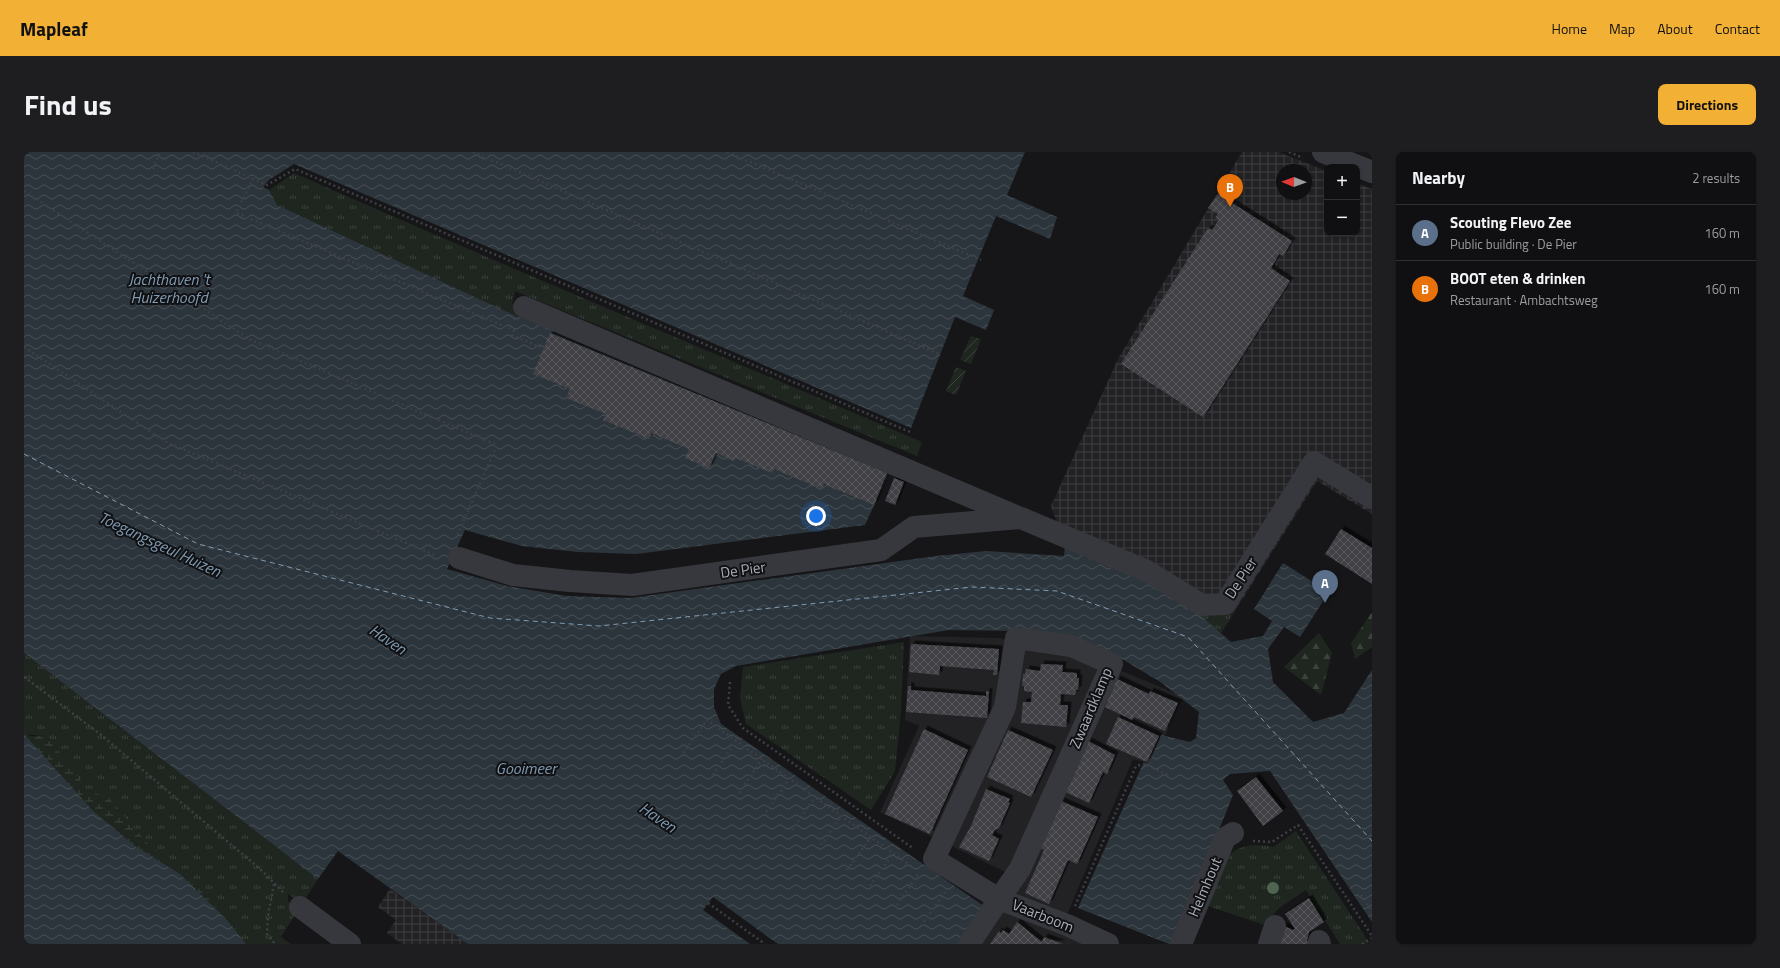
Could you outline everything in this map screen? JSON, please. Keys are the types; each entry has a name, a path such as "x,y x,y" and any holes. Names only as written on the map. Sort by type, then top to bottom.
{"street":[{"path":"1323,152 1359,158 1372,172"},
{"name":"De Pier","path":"524,307 1147,571 1202,605 1225,604 1314,462 1372,498"},
{"name":"De Pier","path":"451,551 513,575 570,582 632,585 881,550 914,527 1021,518"},
{"name":"Zwaardklamp","path":"934,859 1005,707 1016,638 1071,646 1112,664 1020,869 999,899"},
{"name":"Helmhout","path":"1181,944 1227,842"},
{"path":"934,859 999,899 969,944"},
{"name":"Vaarboom","path":"999,899 1067,925 1108,944"},
{"path":"300,908 350,944"}],"path":[{"path":"153,169 160,152"},
{"path":"193,152 267,185 295,169 910,432"},
{"path":"473,152 941,355"},
{"path":"727,152 981,260"},
{"path":"253,178 236,213 514,330"},
{"path":"24,191 251,340 497,445 451,551 166,442 24,347"},
{"path":"524,307 512,335 544,349"},
{"path":"24,677 100,734 260,869 300,908"},
{"path":"730,682 728,705 743,728 925,858 934,859"},
{"path":"683,753 707,720 762,759 920,872 897,905"},
{"path":"713,775 736,741"},
{"path":"739,792 762,759"},
{"path":"1067,925 1136,766 1145,764 1170,776"},
{"path":"766,812 789,779"},
{"path":"792,830 815,797"},
{"path":"818,849 841,816"},
{"path":"1227,842 1232,845 1254,841 1272,842 1298,825 1372,937 1362,944"},
{"path":"847,870 871,837"},
{"path":"870,886 893,853"},
{"path":"274,884 268,915 267,934 275,944"},
{"path":"921,926 946,890 951,894"},
{"path":"1361,895 1372,912"},
{"path":"708,903 765,944"}],"shaded area":[{"path":"1242,152 1278,152 1309,164 1276,164 1276,200 1312,200 1312,165 1324,170 1324,236 1360,236 1360,184 1372,189 1372,514 1317,481 1221,633 1065,546 1051,506 1118,359"},
{"path":"910,636 999,638 1081,654 1182,696 1155,760 1144,762 1133,759 1060,931 1097,944 969,944 1020,879 880,812 919,726 905,720"},
{"path":"390,889 468,944 402,944 387,933 396,920 378,907"}],"green space":[{"path":"294,173 529,275 922,442 917,456 515,291 512,304 519,307 516,316 277,205 269,190"},
{"path":"971,336 981,339 971,364 960,360"},
{"path":"956,367 966,371 956,395 946,391"},
{"path":"1237,607 1221,633 1198,613 1217,615"},
{"path":"1372,612 1372,647 1355,659 1351,643"},
{"path":"1319,633 1332,653 1321,695 1284,667"},
{"path":"904,642 901,711 895,771 871,810 746,724 740,698 743,667"},
{"path":"24,653 318,879 302,904 288,894 288,901 298,910 281,937 291,944 246,944 62,771 68,762 45,736 24,734"},
{"path":"24,730 30,736 45,736 68,762 87,790 109,798 148,844 181,870 237,928 224,928 99,819 24,739"},
{"path":"1296,831 1369,944 1340,944 1306,890 1279,908 1264,925 1205,905 1220,868 1226,858 1234,851 1244,847 1256,845 1273,847"}],"water":[{"path":"24,152 1025,152 1007,195 1057,217 1050,239 996,216 963,296 994,310 986,330 955,317 911,428 294,164 269,180 263,187 269,190 277,205 516,316 554,328 890,471 865,525 636,554 578,552 522,546 465,530 447,569 507,586 567,596 630,598 936,556 986,551 1064,556 1065,546 1128,572 1181,599 1231,642 1263,636 1272,621 1254,609 1283,563 1329,592 1300,637 1284,627 1268,649 1273,682 1313,722 1344,713 1372,670 1372,922 1270,771 1230,774 1223,780 1233,795 1173,944 1169,944 1078,908 1142,766 1149,761 1161,735 1190,742 1196,738 1199,712 1159,681 1117,656 1023,631 949,630 736,666 721,674 714,689 714,707 721,724 988,909 962,944 468,944 338,851 318,879 24,653"},
{"path":"24,734 93,811 135,846 180,874 226,919 246,944 24,944"}],"pier":[{"path":"713,897 778,944 750,944 703,910"}],"building":[{"path":"1218,194 1292,241 1283,256 1279,254 1271,268 1290,281 1203,417 1121,364 1208,228 1212,230 1219,220 1215,218 1218,214 1208,208"},
{"path":"550,333 887,473 874,505 824,484 822,489 774,469 772,473 736,458 734,461 716,453 709,468 685,458 689,449 651,433 649,439 603,420 606,414 566,398 570,389 533,374"},
{"path":"894,478 904,482 895,505 885,501"},
{"path":"1341,529 1372,548 1372,584 1325,554"},
{"path":"911,644 999,649 997,675 993,675 994,670 940,666 939,675 909,672"},
{"path":"1041,664 1063,665 1062,672 1077,673 1077,678 1079,678 1078,690 1076,690 1075,695 1061,694 1060,705 1068,705 1066,727 1021,723 1023,702 1031,702 1032,692 1024,691 1024,686 1022,686 1023,674 1025,674 1026,669 1040,671"},
{"path":"1117,679 1149,694 1150,691 1178,703 1165,731 1134,717 1132,720 1105,707"},
{"path":"908,686 911,686 911,690 986,696 986,691 989,692 987,718 906,712"},
{"path":"1118,717 1159,736 1147,762 1106,744"},
{"path":"924,729 968,750 930,834 885,814"},
{"path":"1008,730 1053,750 1031,797 987,777"},
{"path":"1088,741 1115,755 1107,774 1103,772 1089,803 1065,792"},
{"path":"1256,777 1283,811 1263,826 1237,791"},
{"path":"986,789 1010,799 1008,802 1010,803 999,828 995,830 992,835 999,839 989,861 959,847 971,826"},
{"path":"1061,801 1098,817 1077,864 1068,860 1049,904 1025,893 1044,850 1040,848"},
{"path":"1309,898 1324,922 1309,932 1307,941 1313,944 1278,944 1284,926 1293,930 1295,929 1285,914"},
{"path":"1017,922 1042,942 1044,937 1063,944 990,944 999,931 1001,933 1003,930 1009,934"}],"ferry route":[{"path":"24,454 198,544 490,618 599,626 972,587 1057,591 1188,637 1372,841"}],"place":[{"name":"BOOT eten & drinken","path":"1230,207"},
{"name":"Scouting Flevo Zee","path":"1325,603"}],"water label":[{"name":"Jachthaven 't Huizerhoofd","path":"169,288"},
{"name":"Toegangsgeul Huizen","path":"160,544"},
{"name":"Haven","path":"388,639"},
{"name":"Gooimeer","path":"526,768"},
{"name":"Haven","path":"658,817"}]}
